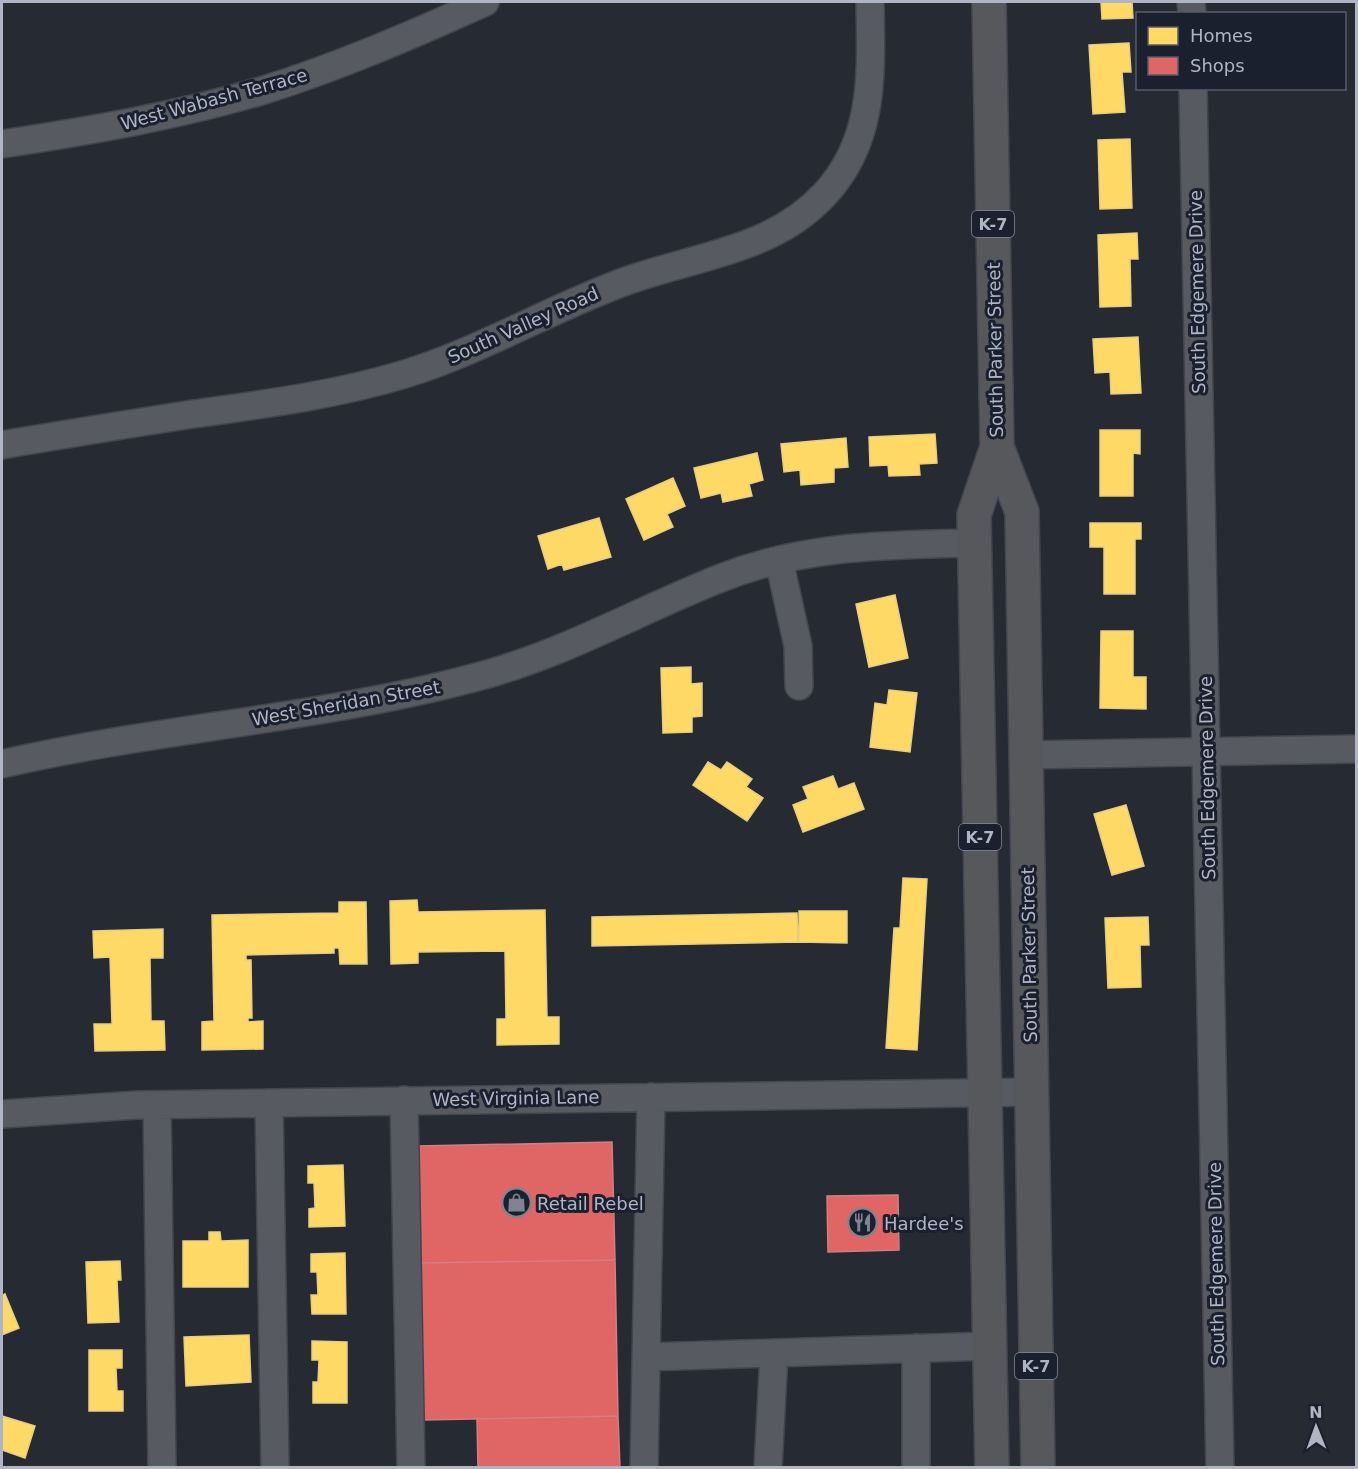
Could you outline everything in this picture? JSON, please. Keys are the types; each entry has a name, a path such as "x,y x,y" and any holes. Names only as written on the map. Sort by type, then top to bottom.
{"highway":[{"name":"South Parker Street","path":"989,2 997,447 974,515 974,543 992,1467"},
{"name":"South Parker Street","path":"997,447 1022,512 1038,1467"}],"street":[{"name":"West Wabash Terrace","path":"2,144 91,131 261,91 397,40 485,2"},
{"name":"South Valley Road","path":"2,445 93,429 282,402 347,390 395,377 498,339 619,284 769,237 804,214 826,194 843,171 860,135 870,97 870,2"},
{"name":"South Edgemere Drive","path":"1193,90 1220,1467"},
{"name":"West Sheridan Street","path":"2,764 160,734 350,707 413,694 544,656 601,633 722,577 822,550 872,545 974,543"},
{"path":"779,560 798,645 799,686"},
{"path":"1026,755 1356,749"},
{"name":"West Virginia Lane","path":"2,1114 157,1105 1031,1092"},
{"path":"644,1467 651,1097"},
{"path":"404,1100 411,1467"},
{"path":"270,1103 275,1467"},
{"path":"157,1105 162,1467"},
{"path":"646,1357 990,1346"},
{"path":"916,1348 916,1467"},
{"path":"768,1467 774,1353"}],"building: Homes":[{"path":"1101,2 1132,2 1133,18 1102,19"},
{"path":"1129,43 1131,72 1122,72 1125,112 1093,114 1089,45"},
{"path":"1130,139 1132,208 1100,209 1098,140"},
{"path":"1137,233 1138,259 1130,259 1131,306 1100,307 1098,235"},
{"path":"1138,337 1141,393 1111,394 1110,372 1095,373 1093,339"},
{"path":"1100,430 1140,430 1140,454 1133,453 1133,496 1100,496"},
{"path":"935,434 937,463 919,464 920,475 889,476 888,465 870,466 869,437"},
{"path":"846,438 848,467 834,468 834,482 801,485 800,470 784,472 781,444"},
{"path":"757,453 763,480 749,484 752,496 723,502 721,493 701,498 694,468"},
{"path":"673,478 685,506 667,514 673,527 644,540 626,499"},
{"path":"599,518 611,557 564,570 562,564 548,569 538,536"},
{"path":"1090,523 1141,523 1141,539 1135,539 1135,594 1104,594 1104,547 1090,547"},
{"path":"895,595 908,658 869,667 856,604"},
{"path":"1101,631 1133,631 1133,677 1146,677 1146,709 1100,708"},
{"path":"691,667 691,684 702,683 702,716 692,717 692,732 663,733 661,668"},
{"path":"889,690 917,693 910,752 870,747 875,703 887,705"},
{"path":"708,762 721,770 727,762 752,779 746,787 763,798 747,821 693,785"},
{"path":"833,776 838,789 854,783 864,809 803,832 793,805 808,799 803,787"},
{"path":"1126,805 1144,866 1112,875 1094,814"},
{"path":"903,878 927,879 917,1050 886,1048 894,928 900,928"},
{"path":"417,900 418,912 545,910 547,1017 559,1017 559,1044 497,1045 497,1019 506,1019 505,951 418,952 418,963 391,964 390,901"},
{"path":"339,902 366,902 367,964 340,964 339,948 334,948 334,953 246,955 246,960 251,960 252,1018 248,1018 248,1022 263,1021 263,1049 202,1050 202,1022 214,1021 212,915 339,913"},
{"path":"799,911 847,911 847,943 799,942"},
{"path":"797,913 798,942 592,946 592,917"},
{"path":"1148,917 1149,945 1140,945 1141,987 1108,988 1105,918"},
{"path":"163,929 163,958 150,958 151,1021 164,1021 165,1050 95,1051 94,1024 112,1024 110,957 94,958 93,931"},
{"path":"343,1165 345,1226 309,1227 309,1209 315,1208 314,1183 308,1183 308,1166"},
{"path":"209,1232 220,1232 221,1241 248,1240 248,1287 183,1287 183,1241 209,1241"},
{"path":"345,1253 346,1314 312,1314 311,1295 318,1295 317,1272 311,1272 311,1254"},
{"path":"120,1261 121,1280 117,1280 119,1322 88,1323 86,1262"},
{"path":"5,1294 19,1328 2,1335 2,1296"},
{"path":"249,1335 251,1382 186,1386 184,1337"},
{"path":"312,1341 347,1342 347,1403 313,1403 313,1382 318,1382 319,1360 312,1360"},
{"path":"89,1350 122,1350 122,1368 116,1368 117,1391 123,1391 123,1411 89,1411"},
{"path":"2,1416 35,1426 25,1458 2,1450"}],"building: Shops":[{"name":"Retail Rebel","path":"612,1142 615,1260 421,1263 418,1146"},
{"name":"Hardee's","path":"898,1195 899,1250 828,1252 827,1196"},
{"path":"615,1260 618,1416 424,1420 421,1263"},
{"path":"618,1416 620,1468 478,1468 477,1419"}],"place":[{"name":"Retail Rebel","path":"516,1203"},
{"name":"Hardee's","path":"863,1223"}]}
